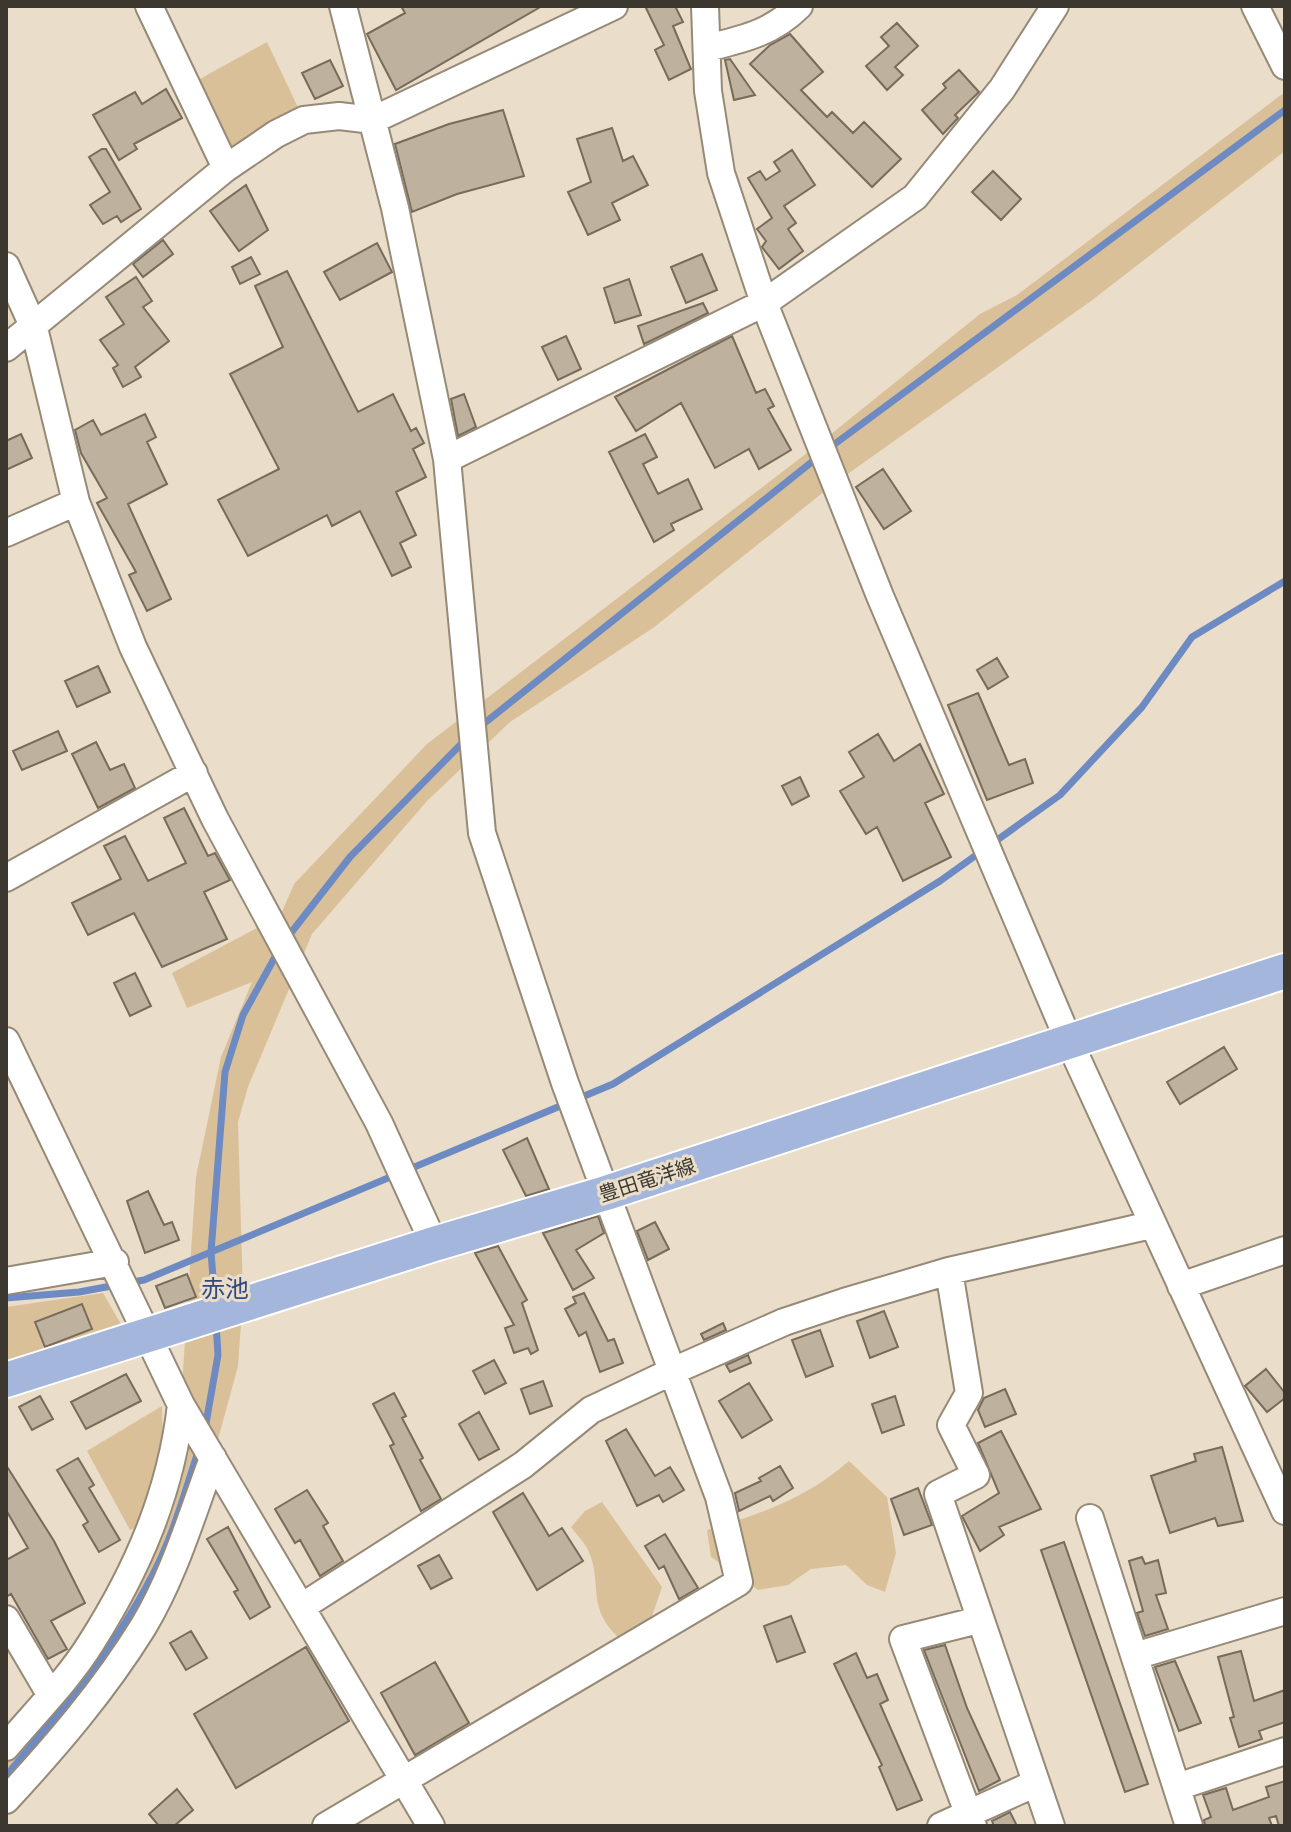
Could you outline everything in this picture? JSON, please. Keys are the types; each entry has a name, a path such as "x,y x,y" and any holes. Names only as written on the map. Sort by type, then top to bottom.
{"main road":[{"name":"豊田竜洋線","path":"6,1380 434,1244 606,1193 1068,1039 1285,971"}],"street":[{"path":"149,6 226,168"},
{"path":"326,1826 739,1582 719,1497 565,1083 482,833 447,459 373,120 343,6"},
{"path":"6,348 226,168 304,120 339,116 373,120 614,6"},
{"path":"705,6 708,91 721,173 764,303 880,596 1068,1039 1285,1511"},
{"path":"707,48 759,35 781,24 799,6"},
{"path":"447,459 764,303 915,197 1002,89 1055,6"},
{"path":"1255,6 1285,66"},
{"path":"6,266 34,328 76,502 133,647 215,819 379,1123 434,1244"},
{"path":"6,533 76,502"},
{"path":"6,878 194,773"},
{"path":"6,1041 15,1084 115,1262 181,1405 431,1826"},
{"path":"303,1606 511,1473 591,1410 673,1371 784,1322 949,1271 1151,1225"},
{"path":"1181,1286 1285,1250"},
{"path":"6,1281 115,1262"},
{"path":"949,1271 969,1393 951,1425 976,1475 938,1494 1034,1784 1051,1826"},
{"path":"6,1747 90,1645 149,1539 175,1454 181,1405"},
{"path":"6,1800 101,1689 144,1625 176,1555 213,1458"},
{"path":"1090,1518 1189,1826"},
{"path":"1135,1656 1285,1611"},
{"path":"6,1619 50,1694"},
{"path":"970,1820 903,1639 979,1620"},
{"path":"1177,1787 1285,1751"},
{"path":"941,1826 970,1820 1034,1784"}],"shaded area":[{"path":"267,42 304,120 226,168 187,86"},
{"path":"1285,92 1285,151 1091,301 835,483 653,628 510,722 427,801 312,934 248,1087 238,1122 243,1295 238,1366 213,1458 151,1610 6,1803 6,1748 117,1596 180,1416 196,1177 221,1057 252,982 187,1008 172,973 270,921 275,928 294,884 427,744 820,443 980,314 1017,295"},
{"path":"103,1293 121,1324 101,1338 6,1364 6,1307"},
{"path":"162,1406 163,1452 140,1526 130,1530 87,1451"},
{"path":"849,1461 887,1497 896,1553 885,1592 867,1585 846,1565 811,1569 788,1585 758,1590 711,1557 707,1530 746,1518 800,1495"},
{"path":"602,1502 662,1587 652,1616 623,1641 603,1617 592,1561 585,1545 571,1527 585,1511"}],"building":[{"path":"401,6 542,6 396,90 367,34 405,13"},
{"path":"645,6 675,6 683,22 673,26 691,69 669,80 655,50 664,45"},
{"path":"897,23 918,46 895,67 903,75 887,90 866,66 889,46 881,37"},
{"path":"790,34 823,72 801,90 827,117 832,112 853,133 864,122 901,159 872,187 750,64 770,45"},
{"path":"730,59 755,95 734,100 725,60"},
{"path":"330,60 343,86 315,99 302,73"},
{"path":"959,70 979,92 955,115 958,118 943,134 922,110 946,88 943,84"},
{"path":"166,89 182,118 134,144 137,149 119,160 93,115 135,92 142,104"},
{"path":"503,110 524,176 457,194 412,212 395,144 449,124"},
{"path":"612,128 623,161 633,156 648,185 612,203 620,220 588,235 568,192 591,182 577,139"},
{"path":"106,149 141,209 121,222 117,216 103,224 90,205 110,192 89,157"},
{"path":"792,150 815,185 784,206 796,223 788,229 803,251 779,269 762,247 766,241 757,229 772,218 748,178 760,171 766,180 780,171 774,162"},
{"path":"993,171 1021,199 1001,220 972,192"},
{"path":"246,185 268,230 239,251 210,211"},
{"path":"163,240 173,254 143,277 133,264"},
{"path":"377,243 392,272 340,300 324,272"},
{"path":"702,254 717,290 686,303 671,267"},
{"path":"251,257 260,274 240,284 232,267"},
{"path":"287,271 358,412 393,394 411,431 416,428 424,443 413,449 426,477 396,492 416,535 400,543 411,567 392,576 360,511 332,526 327,515 248,556 218,500 279,469 230,374 283,347 255,286"},
{"path":"136,277 152,301 143,307 169,341 135,367 141,377 123,387 113,368 118,365 100,340 124,324 106,297"},
{"path":"629,279 641,315 615,323 604,288"},
{"path":"703,303 708,313 644,344 638,326"},
{"path":"566,336 581,369 558,380 542,347"},
{"path":"732,336 756,393 765,389 774,406 768,409 791,450 759,469 749,449 715,468 681,403 636,431 615,397"},
{"path":"464,394 476,427 458,436 451,399"},
{"path":"145,414 156,437 147,442 167,484 128,504 171,599 147,611 129,575 136,572 97,503 107,498 81,453 75,430 93,420 101,435"},
{"path":"21,434 32,458 6,470 6,441"},
{"path":"645,434 657,457 643,464 658,494 688,479 702,509 671,524 674,530 654,542 609,452"},
{"path":"883,469 911,511 884,529 856,487"},
{"path":"997,658 1008,677 988,689 977,670"},
{"path":"98,666 110,692 77,707 65,681"},
{"path":"978,693 1009,765 1025,759 1033,783 987,800 948,705"},
{"path":"58,731 67,751 22,770 13,751"},
{"path":"878,734 894,761 920,744 944,794 925,803 951,857 903,881 877,827 866,834 840,791 864,777 849,752"},
{"path":"96,742 110,770 124,764 135,788 98,808 72,754"},
{"path":"800,777 809,796 792,805 782,786"},
{"path":"184,808 208,856 215,853 230,880 204,892 227,939 162,967 134,913 88,935 72,903 121,879 104,846 125,836 148,881 186,863 164,818"},
{"path":"135,973 151,1006 130,1016 114,983"},
{"path":"1224,1047 1237,1069 1180,1104 1167,1082"},
{"path":"527,1138 549,1189 526,1196 503,1150"},
{"path":"148,1191 164,1225 172,1222 179,1240 145,1253 127,1201"},
{"path":"598,1216 604,1233 576,1250 594,1278 573,1290 543,1233"},
{"path":"655,1222 669,1249 648,1260 637,1231"},
{"path":"498,1246 527,1300 522,1303 538,1350 531,1354 528,1348 514,1353 505,1328 514,1325 475,1253"},
{"path":"187,1274 196,1297 165,1308 156,1286"},
{"path":"584,1293 608,1341 614,1339 623,1363 600,1372 586,1332 579,1336 565,1309 576,1303 573,1297"},
{"path":"82,1304 92,1329 45,1347 35,1322"},
{"path":"884,1311 898,1347 870,1358 857,1321"},
{"path":"723,1323 726,1330 704,1340 701,1334"},
{"path":"820,1330 833,1366 806,1377 792,1340"},
{"path":"748,1355 751,1363 730,1372 726,1365"},
{"path":"494,1360 506,1383 485,1394 473,1371"},
{"path":"1266,1369 1285,1393 1285,1398 1267,1412 1245,1386"},
{"path":"126,1374 141,1401 86,1429 71,1402"},
{"path":"543,1381 552,1406 530,1414 521,1389"},
{"path":"749,1383 772,1420 742,1438 719,1401"},
{"path":"1005,1389 1016,1414 985,1427 978,1410 984,1398"},
{"path":"394,1393 406,1416 402,1418 423,1458 420,1460 441,1499 421,1511 390,1446 394,1444 373,1404"},
{"path":"40,1396 53,1419 32,1430 19,1407"},
{"path":"895,1396 904,1425 882,1433 872,1404"},
{"path":"479,1412 499,1449 479,1460 459,1424"},
{"path":"626,1429 655,1476 670,1467 684,1490 663,1502 659,1495 637,1506 606,1441"},
{"path":"1001,1431 1041,1509 999,1527 1004,1535 980,1551 962,1516 999,1493 978,1443"},
{"path":"1222,1447 1243,1521 1218,1526 1215,1518 1170,1533 1151,1476 1196,1461 1194,1454"},
{"path":"78,1458 94,1485 89,1488 120,1540 99,1552 83,1525 88,1522 57,1470"},
{"path":"6,1465 54,1541 85,1603 51,1621 67,1649 48,1659 11,1594 6,1597 6,1560 28,1548 6,1510"},
{"path":"780,1466 793,1488 773,1501 770,1496 739,1511 735,1493 761,1481 759,1478"},
{"path":"918,1488 932,1525 904,1535 891,1499"},
{"path":"307,1490 328,1523 323,1526 343,1561 320,1576 300,1540 295,1543 275,1509"},
{"path":"523,1493 549,1536 562,1528 583,1561 537,1590 493,1512"},
{"path":"228,1527 270,1607 250,1619 234,1592 238,1590 207,1539"},
{"path":"665,1534 698,1588 679,1599 664,1566 659,1569 645,1546"},
{"path":"1064,1542 1148,1784 1125,1792 1041,1550"},
{"path":"439,1555 452,1578 431,1589 418,1566"},
{"path":"1142,1557 1145,1564 1158,1560 1166,1593 1156,1595 1168,1629 1145,1636 1137,1613 1143,1611 1129,1561"},
{"path":"791,1616 805,1652 777,1662 764,1626"},
{"path":"191,1631 207,1658 186,1670 170,1643"},
{"path":"945,1645 967,1708 1000,1780 979,1791 924,1650"},
{"path":"306,1647 349,1721 236,1788 194,1714"},
{"path":"1241,1651 1254,1701 1285,1690 1285,1722 1259,1731 1262,1739 1239,1747 1218,1657"},
{"path":"856,1653 867,1678 877,1674 888,1700 880,1704 922,1800 897,1810 879,1767 882,1765 834,1664"},
{"path":"1175,1661 1201,1723 1179,1731 1155,1667"},
{"path":"435,1662 469,1723 415,1755 381,1693"},
{"path":"1285,1781 1285,1826 1279,1826 1276,1816 1269,1818 1272,1826 1205,1826 1204,1820 1211,1817 1203,1795 1226,1788 1233,1810 1269,1797 1266,1787"},
{"path":"177,1789 193,1810 174,1826 159,1826 149,1814"},
{"path":"1010,1812 1017,1826 994,1826 992,1821"}],"waterway":[{"path":"828,449 1285,110"},
{"path":"477,729 818,457"},
{"path":"6,1298 79,1292 144,1280 613,1084 940,881 1060,795 1142,707 1192,637 1285,581"},
{"path":"287,938 350,857 468,737"},
{"path":"215,1303 211,1252 225,1072 243,1015 280,948"},
{"path":"205,1429 218,1355 216,1323"},
{"path":"6,1776 85,1680 137,1603 166,1546 199,1449"}],"district":[{"name":"赤池","path":"225,1289"}]}
